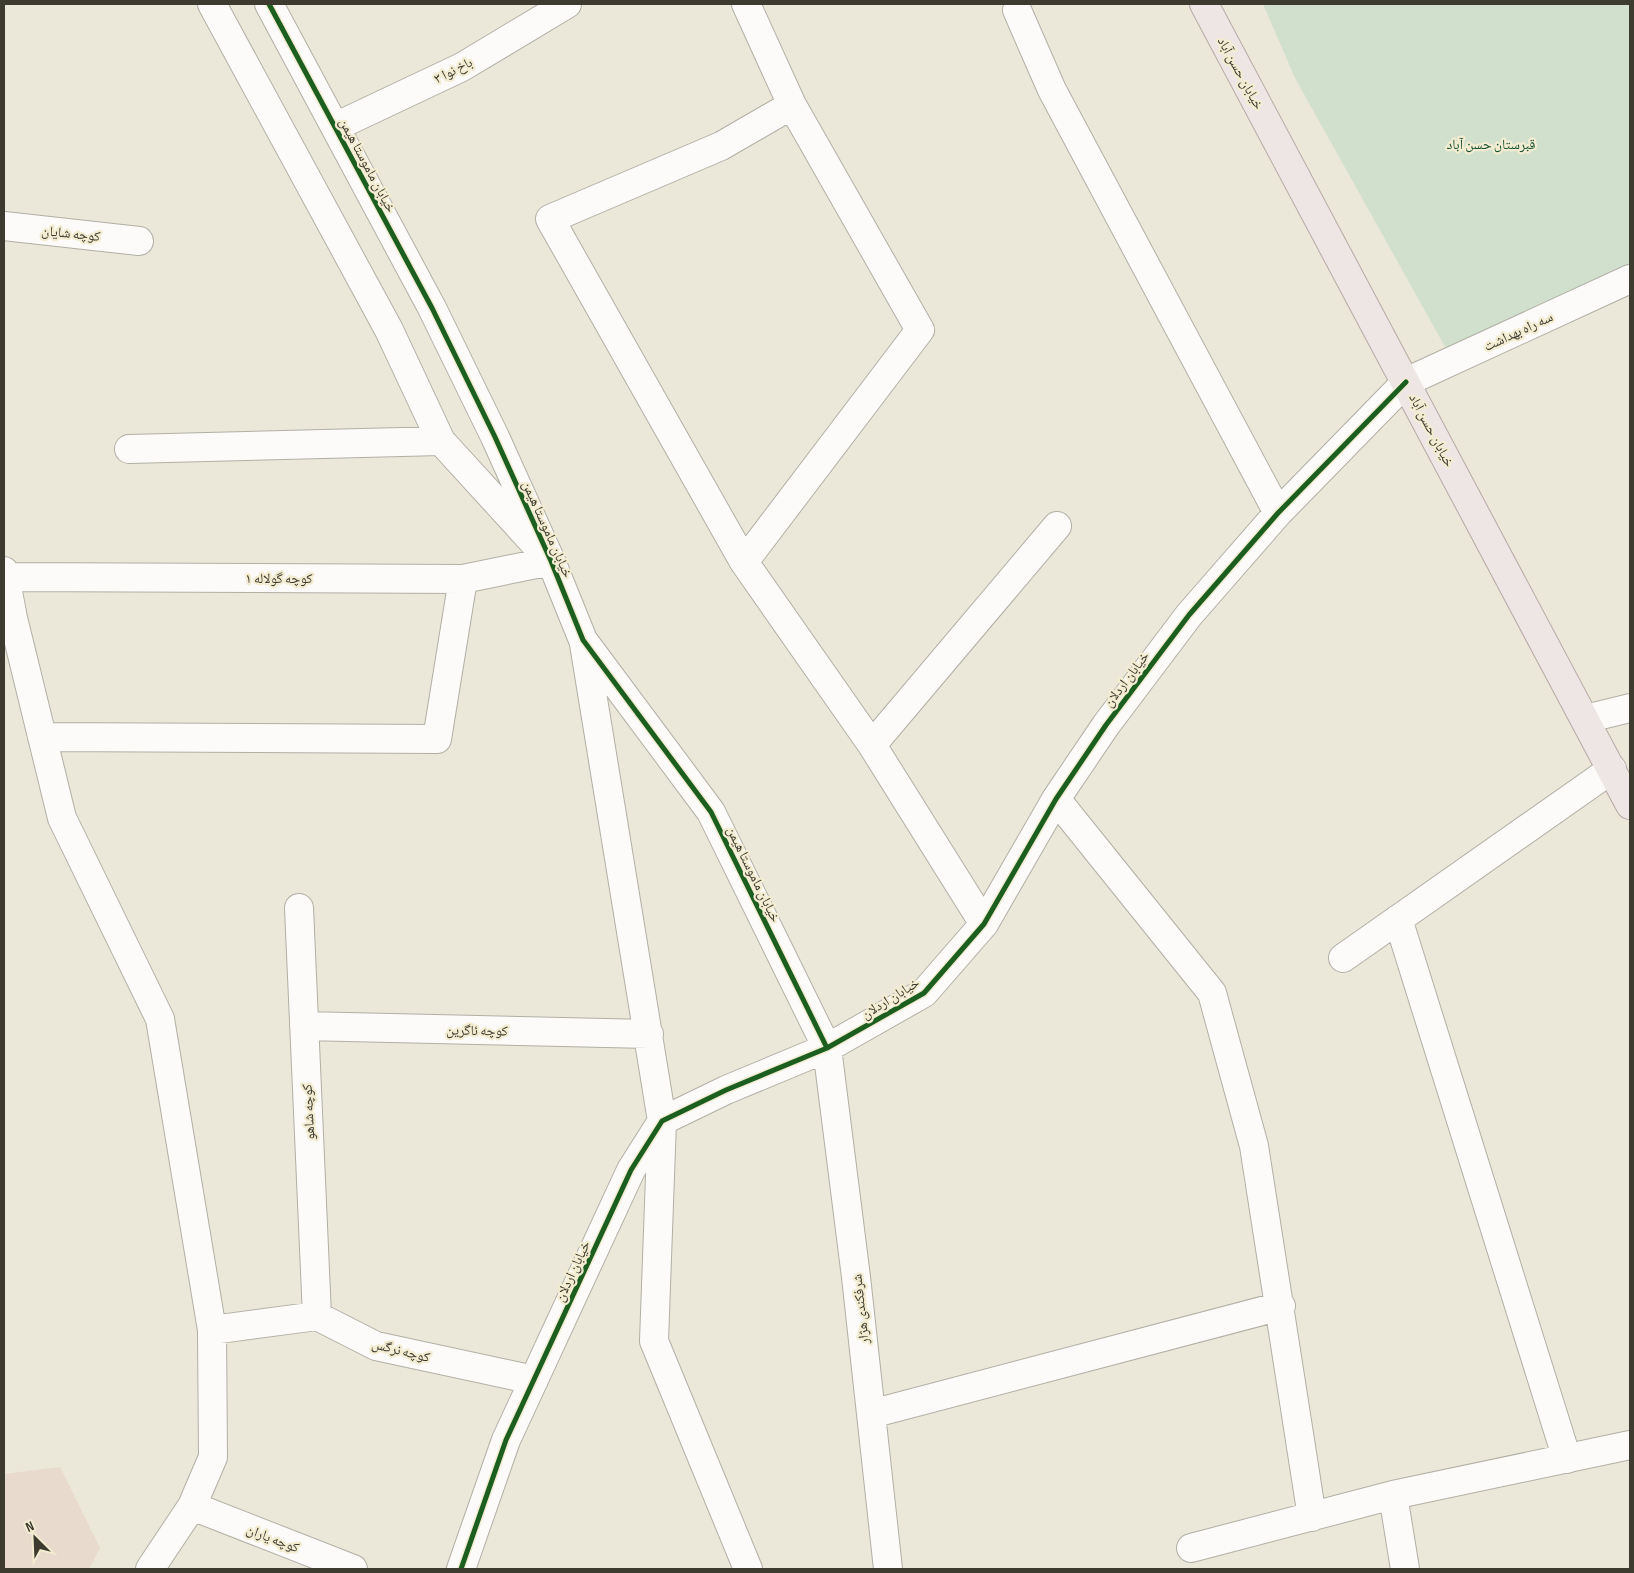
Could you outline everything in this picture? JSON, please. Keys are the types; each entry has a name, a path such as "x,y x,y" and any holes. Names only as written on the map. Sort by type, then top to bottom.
{"main road":[{"name":"خیابان حسن آباد","path":"1204,4 1630,805"}],"street":[{"name":"خیابان ماموستا هیمن","path":"212,4 389,330 441,441 551,561"},
{"name":"خیابان ماموستا هیمن","path":"269,4 432,308 495,437 551,561 583,640 711,812 827,1048"},
{"name":"باخ نوا ۳","path":"335,127 462,67 567,4"},
{"path":"744,562 920,330 792,105 746,4"},
{"path":"1017,10 1052,90 1278,513"},
{"path":"792,105 721,146 550,219 744,562 872,745 984,924"},
{"name":"کوچه شایان","path":"4,226 139,240"},
{"name":"سه راه بهداشت","path":"1406,382 1630,279"},
{"name":"خیابان اردلان","path":"462,1569 506,1440 631,1170 662,1121 726,1090 827,1048 924,993 984,924 1056,799 1106,725 1189,615 1278,513 1406,382"},
{"path":"129,449 441,441"},
{"path":"872,745 1057,526"},
{"name":"کوچه گولاله ۱","path":"4,574 463,579 551,561"},
{"path":"4,574 62,818 160,1019 212,1330 213,1457 192,1506 150,1569"},
{"path":"42,737 437,739 463,579"},
{"path":"583,640 662,1121 654,1341 748,1569"},
{"path":"1585,719 1630,708"},
{"path":"1343,958 1612,770"},
{"path":"1056,799 1212,993 1254,1146 1312,1516"},
{"name":"کوچه شاهو","path":"299,908 318,1316"},
{"path":"1398,919 1567,1459"},
{"name":"کوچه ئاگرین","path":"304,1026 649,1034"},
{"name":"شرفکندی هژار","path":"827,1048 856,1277 888,1569"},
{"path":"871,1414 1280,1306"},
{"path":"212,1330 318,1316"},
{"name":"کوچه نرگس","path":"318,1316 376,1346 534,1380"},
{"path":"1191,1548 1393,1495 1630,1445"},
{"path":"1393,1495 1405,1569"},
{"name":"کوچه یاران","path":"192,1506 354,1569"}],"shaded area":[{"path":"60,1467 100,1548 89,1569 4,1569 4,1474"}],"green space":[{"name":"قبرستان حسن آباد","path":"1263,4 1630,4 1630,279 1453,361 1295,78"}],"cycle path":[{"path":"269,4 432,308 495,437 551,561 583,640 711,812 827,1048"},
{"path":"461,1569 506,1440 631,1170 662,1121 726,1090 827,1048 924,993 984,924 1056,799 1106,725 1189,615 1278,513 1406,382"}]}
